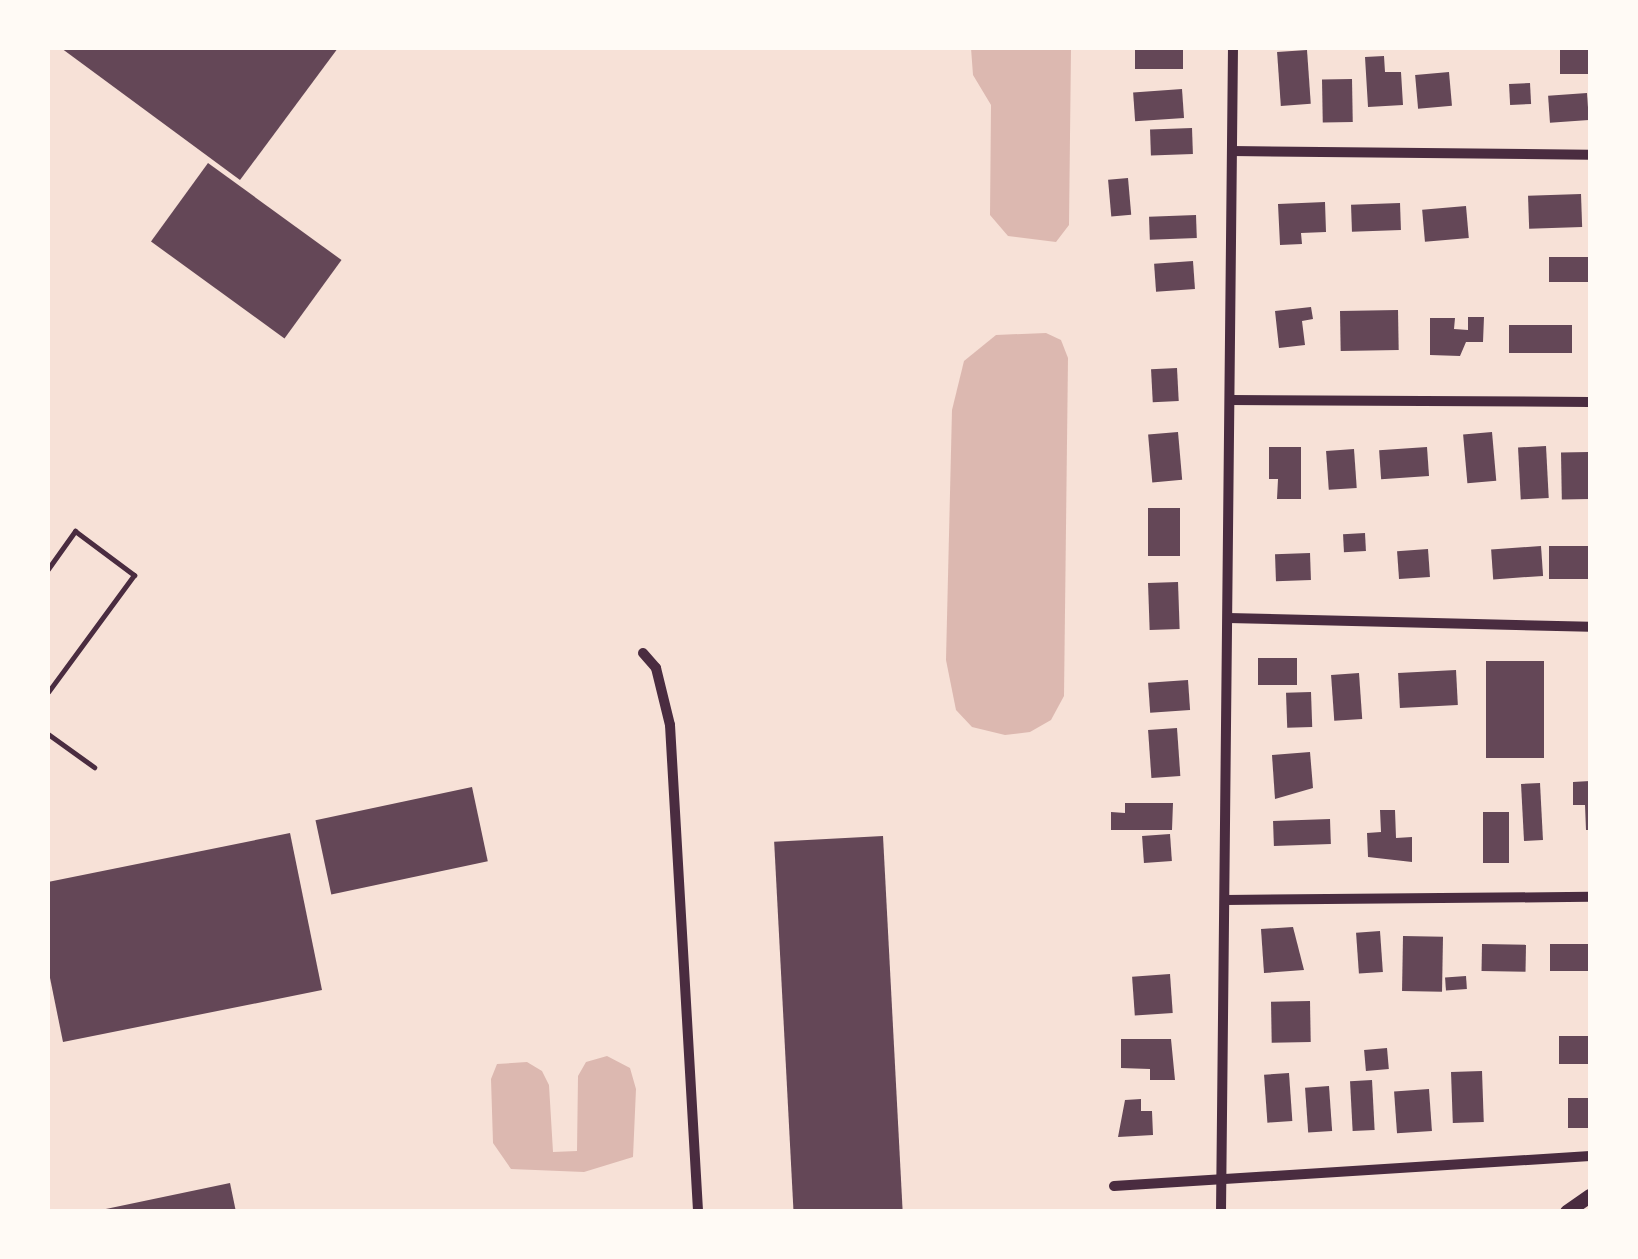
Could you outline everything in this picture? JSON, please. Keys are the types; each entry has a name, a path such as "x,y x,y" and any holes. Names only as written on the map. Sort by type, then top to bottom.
{"main road":[{"path":"1567,1212 1590,1196"}],"street":[{"path":"1221,1212 1233,48"},
{"path":"1232,151 1590,156"},
{"path":"1230,400 1590,402"},
{"path":"1228,618 1590,627"},
{"path":"643,653 656,668 670,725 698,1212"},
{"path":"1225,900 1590,897"},
{"path":"1114,1186 1590,1156"}],"lane":[{"path":"48,569 75,531 134,575 48,692"},
{"path":"48,734 94,767"}],"shaded area":[{"path":"971,48 1071,48 1069,225 1056,242 1008,236 990,215 991,105 973,75"},
{"path":"1046,333 1061,340 1068,358 1064,696 1051,720 1030,732 1005,735 972,727 956,710 946,660 952,410 964,361 996,335"},
{"path":"607,1056 630,1068 636,1089 633,1157 584,1172 511,1169 493,1143 491,1079 497,1064 527,1062 542,1071 549,1085 553,1152 577,1151 578,1076 586,1062"}],"building":[{"path":"61,48 338,48 240,180"},
{"path":"1135,48 1183,48 1183,69 1135,69"},
{"path":"1560,48 1590,48 1590,74 1560,74"},
{"path":"1307,50 1311,104 1281,106 1277,52"},
{"path":"1384,56 1385,72 1401,72 1403,105 1368,107 1365,57"},
{"path":"1449,72 1452,106 1418,109 1415,75"},
{"path":"1352,79 1353,122 1323,123 1322,80"},
{"path":"1530,83 1531,104 1510,105 1509,84"},
{"path":"1182,89 1184,118 1135,121 1133,92"},
{"path":"1587,93 1589,120 1550,123 1548,96"},
{"path":"1192,128 1193,154 1151,155 1150,129"},
{"path":"208,163 341,260 284,338 151,241"},
{"path":"1128,178 1131,215 1111,217 1108,180"},
{"path":"1581,194 1582,227 1529,229 1528,196"},
{"path":"1325,202 1326,232 1301,233 1302,244 1280,245 1278,204"},
{"path":"1400,203 1401,230 1352,232 1351,205"},
{"path":"1466,206 1469,238 1425,242 1422,210"},
{"path":"1196,215 1197,238 1150,240 1149,217"},
{"path":"1549,257 1590,257 1590,282 1549,282"},
{"path":"1193,261 1195,289 1156,292 1154,264"},
{"path":"1311,307 1313,319 1302,321 1305,345 1279,348 1275,311"},
{"path":"1398,310 1399,350 1341,351 1340,311"},
{"path":"1468,317 1484,317 1483,342 1466,342 1460,356 1430,355 1430,318 1455,318 1454,329 1468,330"},
{"path":"1509,325 1572,325 1572,353 1509,353"},
{"path":"1177,368 1179,401 1153,402 1151,369"},
{"path":"1178,432 1182,480 1152,482 1148,435"},
{"path":"1492,432 1496,481 1467,483 1463,435"},
{"path":"1546,446 1549,498 1521,499 1518,447"},
{"path":"1269,447 1301,447 1301,499 1277,499 1278,479 1269,479"},
{"path":"1427,447 1429,476 1381,479 1379,450"},
{"path":"1354,449 1357,488 1329,490 1326,451"},
{"path":"1561,452 1589,452 1590,499 1562,499"},
{"path":"1148,508 1180,508 1180,556 1148,556"},
{"path":"1365,533 1366,551 1344,552 1343,534"},
{"path":"1541,546 1543,576 1493,579 1491,549"},
{"path":"1549,546 1590,546 1590,579 1549,579"},
{"path":"1428,549 1430,577 1399,579 1397,551"},
{"path":"1310,553 1311,580 1276,581 1275,554"},
{"path":"1178,582 1180,629 1150,630 1148,583"},
{"path":"1258,658 1297,658 1297,685 1258,685"},
{"path":"1486,661 1544,661 1544,758 1486,758"},
{"path":"1456,670 1458,705 1400,708 1398,673"},
{"path":"1359,673 1362,719 1334,721 1331,675"},
{"path":"1188,680 1190,710 1150,713 1148,683"},
{"path":"1311,692 1312,727 1287,728 1286,693"},
{"path":"1177,728 1180,776 1151,778 1148,730"},
{"path":"1310,752 1313,788 1275,799 1272,755"},
{"path":"1590,781 1590,830 1586,830 1585,805 1573,805 1573,782"},
{"path":"1540,783 1543,840 1524,841 1521,784"},
{"path":"472,787 488,861 331,895 315,820"},
{"path":"1125,803 1173,803 1172,830 1111,830 1111,812 1125,813"},
{"path":"1380,810 1395,810 1396,838 1412,837 1412,862 1368,857 1367,833 1381,832"},
{"path":"1483,812 1509,812 1509,863 1483,863"},
{"path":"1330,819 1331,844 1274,846 1273,821"},
{"path":"290,833 322,990 63,1042 48,968 48,882"},
{"path":"1170,834 1172,861 1144,863 1142,836"},
{"path":"883,836 903,1211 794,1212 774,842"},
{"path":"1293,927 1304,970 1264,973 1261,929"},
{"path":"1380,931 1383,972 1359,974 1356,933"},
{"path":"1403,936 1443,937 1442,992 1402,991"},
{"path":"1482,944 1526,945 1526,972 1482,971"},
{"path":"1550,944 1590,944 1590,971 1550,971"},
{"path":"1170,974 1173,1013 1135,1016 1132,977"},
{"path":"1466,976 1467,989 1446,990 1445,977"},
{"path":"1310,1001 1311,1042 1272,1043 1271,1002"},
{"path":"1559,1036 1590,1036 1590,1064 1559,1064"},
{"path":"1121,1039 1171,1039 1175,1080 1150,1080 1150,1069 1121,1068"},
{"path":"1387,1048 1389,1069 1366,1071 1364,1050"},
{"path":"1482,1071 1484,1122 1453,1123 1451,1072"},
{"path":"1289,1073 1292,1121 1267,1123 1264,1075"},
{"path":"1372,1080 1375,1130 1353,1131 1350,1081"},
{"path":"1329,1086 1332,1131 1308,1133 1305,1088"},
{"path":"1429,1089 1432,1131 1397,1133 1394,1091"},
{"path":"1568,1098 1590,1098 1590,1128 1568,1128"},
{"path":"1141,1099 1141,1111 1152,1111 1153,1135 1118,1137 1125,1100"},
{"path":"230,1183 236,1212 101,1212 101,1210"}]}
